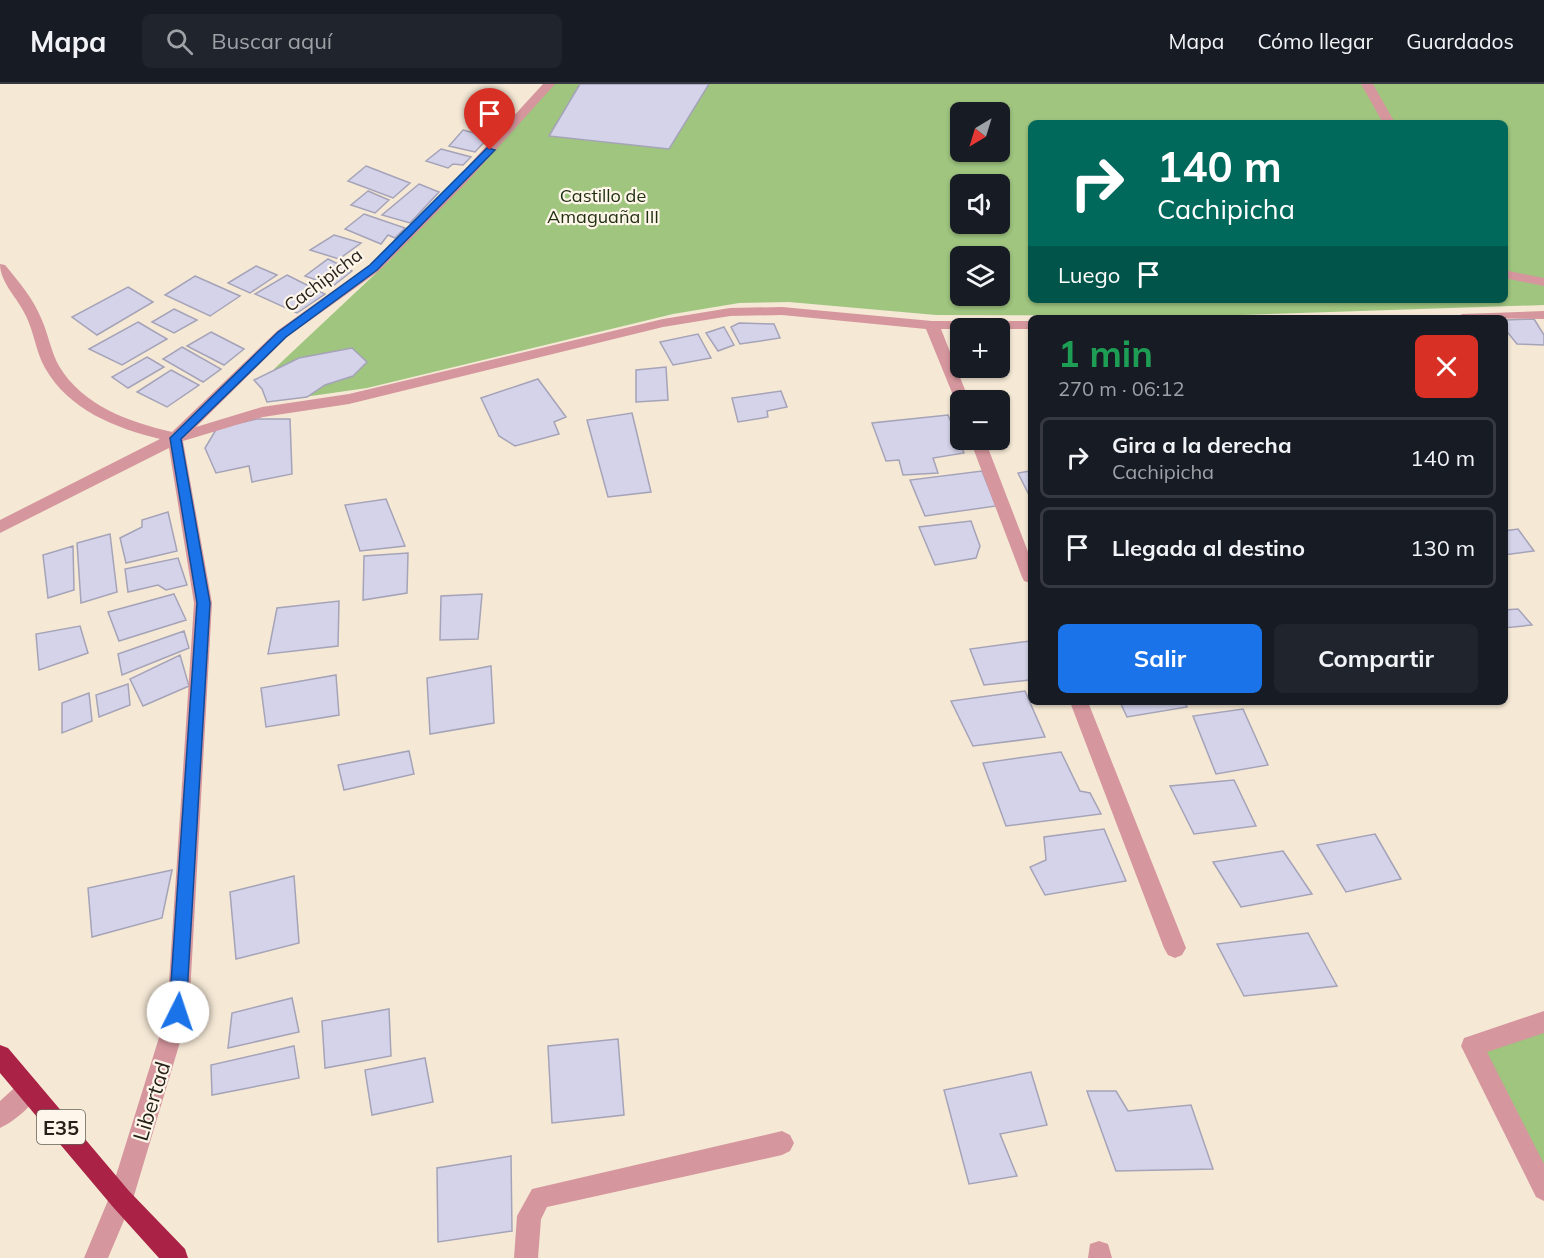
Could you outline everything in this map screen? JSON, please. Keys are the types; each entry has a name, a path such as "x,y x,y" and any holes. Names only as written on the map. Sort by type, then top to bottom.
{"highway":[{"name":"E35","path":"0,1056 121,1198 176,1258"}],"street":[{"name":"Cachipicha","path":"0,527 175,438 282,334 374,268 462,180 549,84"},
{"path":"1367,84 1387,120"},
{"path":"0,268 21,293 34,317 52,367 76,396 104,415 134,428 175,438 262,412 350,399 663,323 730,312 782,310 932,325 1028,325"},
{"path":"1508,275 1544,282"},
{"path":"1508,316 1544,315"},
{"path":"932,325 958,390"},
{"name":"Libertad","path":"96,1258 121,1198 178,1012 203,603 175,438"},
{"path":"981,450 1028,573"},
{"path":"1080,705 1175,948"},
{"path":"1544,1022 1472,1046 1544,1189"},
{"path":"0,1116 29,1090"},
{"path":"526,1258 530,1216 540,1197 783,1143"}],"green space":[{"name":"Castillo de Amaguaña III","path":"550,84 1544,84 1544,305 1242,315 1028,315 936,315 789,302 739,303 673,314 367,388 283,400 274,369 390,260"},
{"path":"1544,1021 1544,1200 1465,1048"}],"building":[{"path":"580,84 709,84 669,149 549,136"},
{"path":"463,130 489,137 475,152 449,146"},
{"path":"441,149 471,157 463,165 453,164 448,168 426,161"},
{"path":"366,166 410,183 393,198 348,181"},
{"path":"419,184 439,192 410,223 382,215"},
{"path":"368,191 389,200 375,213 351,205"},
{"path":"364,214 405,228 395,238 388,235 381,244 345,229"},
{"path":"334,235 361,243 339,259 310,250"},
{"path":"328,259 352,271 333,286 305,276"},
{"path":"256,266 277,275 250,293 228,283"},
{"path":"287,275 325,294 297,313 255,294"},
{"path":"195,276 240,296 210,316 165,295"},
{"path":"128,287 153,302 97,335 72,317"},
{"path":"174,309 197,320 174,333 152,322"},
{"path":"1534,319 1544,335 1544,345 1517,344 1508,333 1508,320"},
{"path":"138,322 167,339 122,365 89,349"},
{"path":"739,323 774,324 780,338 740,344 731,327"},
{"path":"724,327 734,345 718,351 706,333"},
{"path":"211,332 244,349 224,365 187,346"},
{"path":"698,334 711,358 673,365 660,342"},
{"path":"182,347 221,369 203,382 163,359"},
{"path":"352,348 367,362 353,376 325,385 307,397 267,402 262,389 254,380 299,358"},
{"path":"147,357 164,367 128,388 112,377"},
{"path":"666,367 668,400 636,402 636,370"},
{"path":"171,370 199,385 167,407 137,392"},
{"path":"538,379 566,417 554,422 559,434 515,446 499,436 481,398"},
{"path":"781,391 787,407 767,411 768,417 738,422 732,398"},
{"path":"632,413 651,492 608,497 587,420"},
{"path":"948,415 950,450 963,450 964,453 933,458 938,473 903,475 899,460 886,461 872,423"},
{"path":"257,419 290,419 292,474 252,482 249,466 216,473 205,448 217,428"},
{"path":"982,471 996,506 925,516 910,480"},
{"path":"1028,471 1028,493 1018,473"},
{"path":"386,499 405,546 360,551 345,505"},
{"path":"168,512 177,551 126,563 120,538 142,527 142,520"},
{"path":"971,521 980,546 976,558 935,565 919,527"},
{"path":"1518,529 1534,551 1508,554 1508,530"},
{"path":"110,534 117,592 81,603 77,543"},
{"path":"73,546 74,590 48,598 43,555"},
{"path":"408,553 407,593 363,600 364,556"},
{"path":"178,558 187,585 166,590 158,585 128,592 125,569"},
{"path":"174,594 186,620 119,641 108,612"},
{"path":"482,594 478,639 440,640 441,596"},
{"path":"339,601 338,646 268,654 277,608"},
{"path":"1518,609 1532,625 1508,628 1508,610"},
{"path":"80,626 88,653 39,670 36,634"},
{"path":"184,631 189,648 122,675 118,654"},
{"path":"1028,641 1028,680 984,685 970,649"},
{"path":"180,655 189,686 143,706 130,679"},
{"path":"491,666 494,723 430,734 427,678"},
{"path":"336,675 339,715 266,727 261,688"},
{"path":"128,684 130,705 99,717 96,695"},
{"path":"1025,691 1028,705 1031,705 1045,737 973,746 951,701"},
{"path":"89,693 92,721 62,733 62,703"},
{"path":"1121,705 1186,705 1187,707 1127,717"},
{"path":"1243,709 1268,765 1216,774 1193,716"},
{"path":"409,751 414,774 344,790 338,765"},
{"path":"1061,752 1080,791 1090,793 1101,814 1006,826 983,763"},
{"path":"1234,780 1256,826 1194,834 1170,786"},
{"path":"1104,829 1126,881 1045,895 1030,867 1046,860 1044,837"},
{"path":"1375,834 1401,879 1346,892 1317,845"},
{"path":"1283,851 1312,894 1241,907 1213,862"},
{"path":"172,870 162,918 92,937 88,888"},
{"path":"294,876 299,943 236,959 230,892"},
{"path":"1308,933 1337,986 1244,996 1217,944"},
{"path":"292,998 299,1032 228,1048 232,1013"},
{"path":"389,1009 391,1056 325,1068 322,1021"},
{"path":"618,1039 624,1115 552,1123 548,1046"},
{"path":"294,1046 299,1078 212,1095 211,1065"},
{"path":"425,1058 433,1102 372,1115 365,1070"},
{"path":"1031,1072 1047,1125 1000,1134 1017,1176 969,1184 944,1090"},
{"path":"1087,1091 1116,1091 1128,1111 1191,1105 1213,1169 1116,1171"},
{"path":"511,1156 512,1231 438,1242 437,1168"}],"route":[{"path":"178,1012 203,603 175,438 282,334 374,268 490,150"}]}
